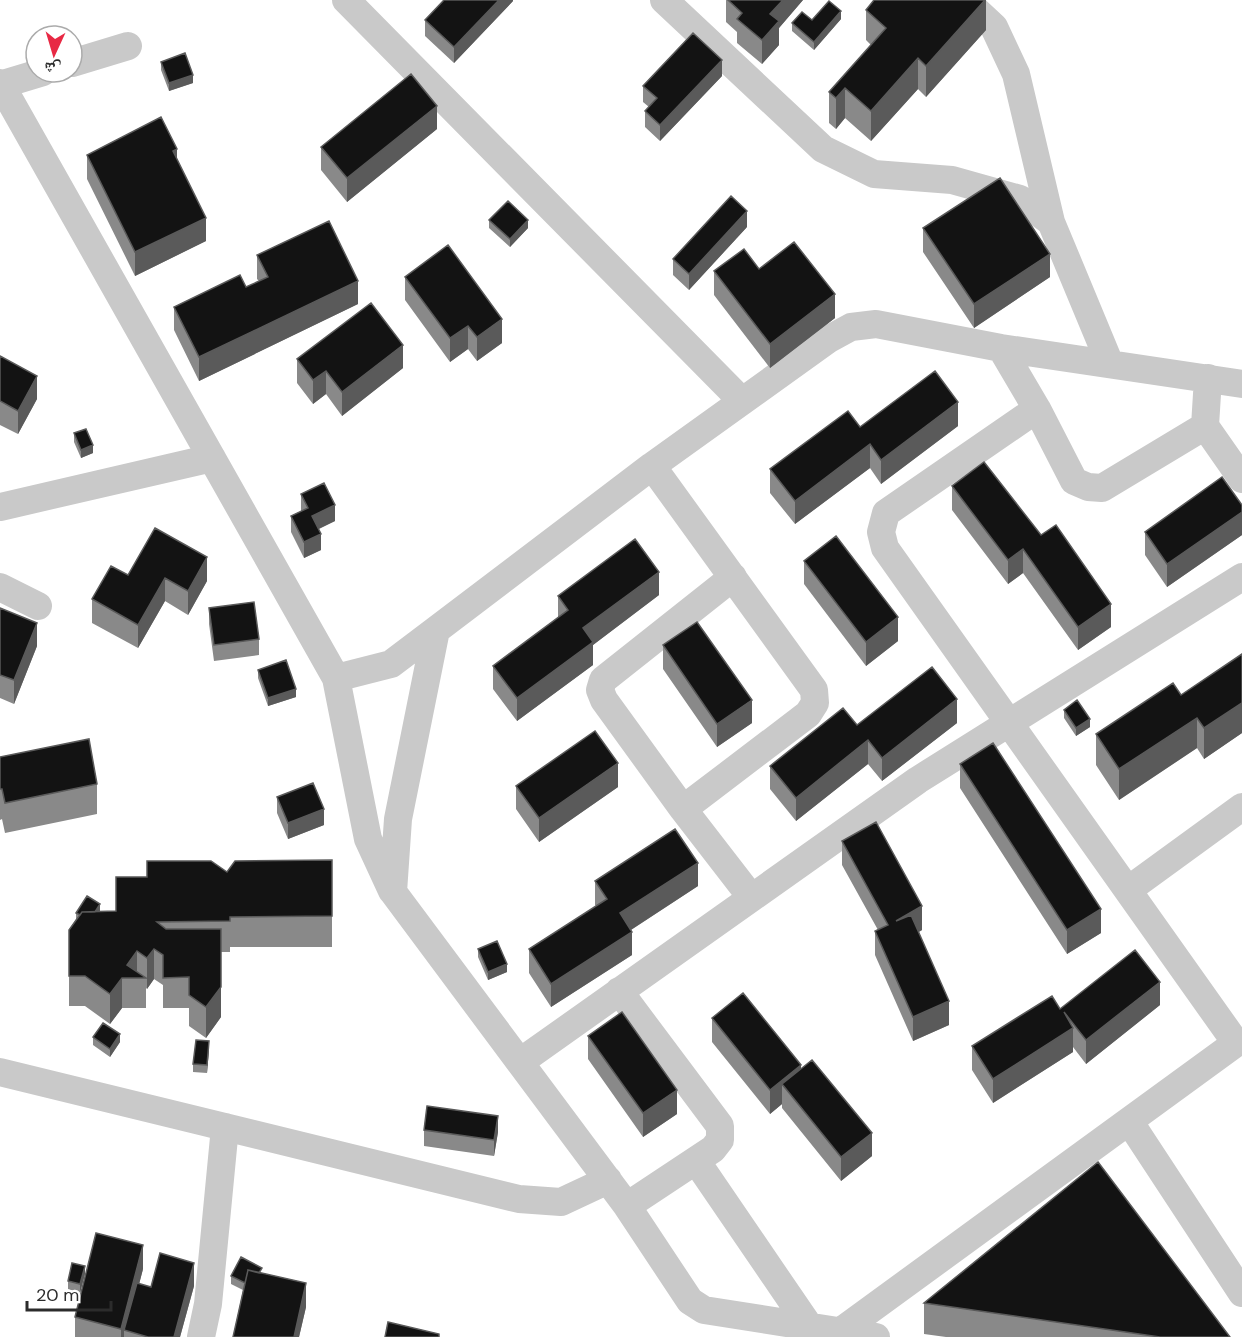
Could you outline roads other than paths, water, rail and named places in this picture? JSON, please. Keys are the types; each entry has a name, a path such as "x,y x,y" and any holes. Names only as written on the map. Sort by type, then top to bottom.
{"street":[{"path":"664,0 823,149 874,174 952,180 1020,199 1051,222"},
{"path":"965,0 994,27 1016,74 1051,222 1110,364"},
{"path":"361,5 742,401"},
{"path":"84,59 128,46"},
{"path":"24,77 0,84 336,678 368,839 393,892 627,1206 690,1301 704,1310 876,1337"},
{"path":"336,678 391,664 652,466 829,339 851,327 876,324 1001,348 1242,384"},
{"path":"1001,348 1038,409 1074,481 1088,487 1102,488 1205,426"},
{"path":"1208,378 1205,426 1242,478"},
{"path":"841,1331 1239,1041 1128,890 885,548 881,532 886,513 1038,409"},
{"path":"0,507 212,458"},
{"path":"652,466 814,690 815,703 808,714 683,809"},
{"path":"733,577 603,680 600,690 603,700 750,897"},
{"path":"520,1062 918,780 1242,577"},
{"path":"0,587 38,606"},
{"path":"393,892 398,819 436,630"},
{"path":"1128,890 1242,807"},
{"path":"620,991 720,1126 720,1140 713,1149 697,1162 627,1206"},
{"path":"0,1072 519,1199 561,1202 608,1180"},
{"path":"1129,1121 1242,1293"},
{"path":"201,1337 208,1304 225,1127"},
{"path":"697,1162 809,1326"}]}
